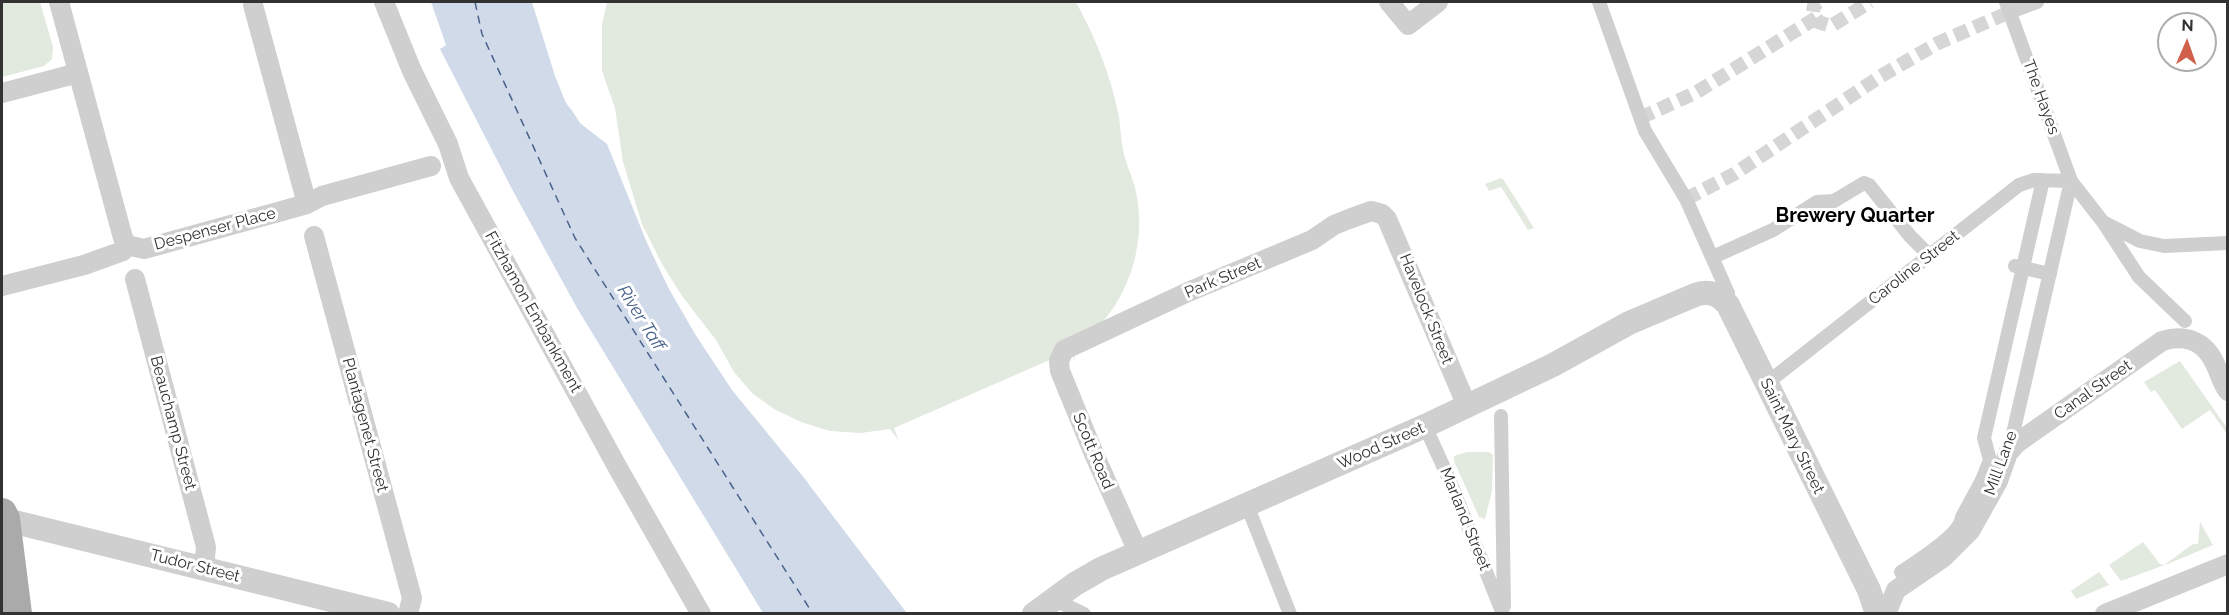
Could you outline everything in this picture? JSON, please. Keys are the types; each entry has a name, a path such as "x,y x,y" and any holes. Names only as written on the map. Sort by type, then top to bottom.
{"main road":[{"path":"3,517 17,614"}],"street":[{"path":"2,286 84,265 123,251 127,244 123,238 59,2"},
{"name":"Fitzhamon Embankment","path":"384,2 412,71 448,144 459,178 619,470 701,614"},
{"path":"1389,2 1408,25 1438,2"},
{"name":"Saint Mary Street","path":"1599,2 1645,131 1686,199 1728,293 1728,305 1869,590 1877,614"},
{"name":"The Hayes","path":"2037,2 2008,7 2071,181"},
{"path":"253,5 307,204"},
{"path":"2,93 78,73"},
{"name":"Despenser Place","path":"127,244 144,249 307,204 322,196 431,166"},
{"name":"Mill Lane","path":"1901,572 1951,535 1962,524 1962,517 1986,470 1990,455 1984,438 2003,361 2019,267 2043,180"},
{"name":"Caroline Street","path":"1767,383 2019,185 2028,181 2071,181"},
{"path":"2071,181 2103,222 2139,277 2184,330 2209,355 2228,391"},
{"name":"Mill Lane","path":"1886,614 1896,590 1944,557 1970,531 1998,481 2008,453 2071,181"},
{"path":"1713,257 1773,230 1817,202 1834,201 1864,183 1869,184 1910,236 1929,255"},
{"name":"Park Street","path":"1064,350 1188,292 1312,240 1334,225 1371,211 1382,214"},
{"name":"Havelock Street","path":"1382,214 1396,236 1467,406"},
{"path":"2103,222 2140,241 2164,246 2228,243"},
{"name":"Plantagenet Street","path":"314,236 412,598 408,614"},
{"path":"2019,267 2050,274"},
{"name":"Beauchamp Street","path":"135,279 206,547 204,568"},
{"name":"Wood Street","path":"1034,614 1092,574 1425,426 1564,359 1629,323 1695,295 1712,293 1722,298 1728,305"},
{"name":"Canal Street","path":"2008,453 2017,443 2162,342 2175,337 2184,330"},
{"name":"Scott Road","path":"1064,350 1059,361 1060,371 1138,552"},
{"name":"Marland Street","path":"1501,416 1503,614"},
{"name":"Marland Street","path":"1425,426 1449,479 1503,614"},
{"path":"1247,505 1290,614"},
{"name":"Tudor Street","path":"3,517 388,614"},
{"path":"2104,614 2228,564"},
{"path":"1053,599 1084,614"}],"shaded area":[{"path":"2,2 40,2 53,47 52,59 44,66 2,77"},
{"path":"607,2 1076,2 1096,44 1112,87 1124,153 1137,197 1139,231 1133,265 1120,297 1100,325 1072,349 1076,363 1070,351 894,428 899,441 890,429 861,433 830,431 801,422 774,409 752,393 734,372 716,340 682,296 662,264 642,224 623,162 615,108 602,71 602,24"},
{"path":"1501,178 1534,228 1528,230 1501,187 1489,191 1485,184"},
{"path":"2180,361 2227,428 2227,434 2210,410 2182,429 2155,390 2151,392 2144,382"},
{"path":"1467,452 1489,452 1493,455 1492,491 1485,519 1479,517 1454,461 1454,456"},
{"path":"2200,522 2213,545 2170,563 2121,581 2109,565 2143,542 2160,564 2164,565 2193,544 2198,544"},
{"path":"2099,572 2109,585 2076,599 2071,591"}],"water":[{"name":"River Taff","path":"431,2 532,2 563,96 580,123 607,144 647,243 669,289 695,334 732,390 805,479 907,613 763,613 577,308 513,191 440,49 446,45"}],"pier":[{"path":"532,2 536,2 558,75 569,102 583,121 609,141 606,142 584,126 566,103 555,76"},
{"path":"808,483 813,483 910,614 907,613"}],"ferry route":[{"path":"475,2 482,34 575,238 813,614"}],"tunnel":[{"path":"1640,118 1697,92 1816,18 1813,13 1814,5 1819,2"},
{"path":"1816,18 1818,22 1831,26 1870,2"},
{"path":"1686,199 1734,174 1881,76 1938,43 2010,12"}],"district":[{"name":"Brewery Quarter","path":"1855,216"}]}
